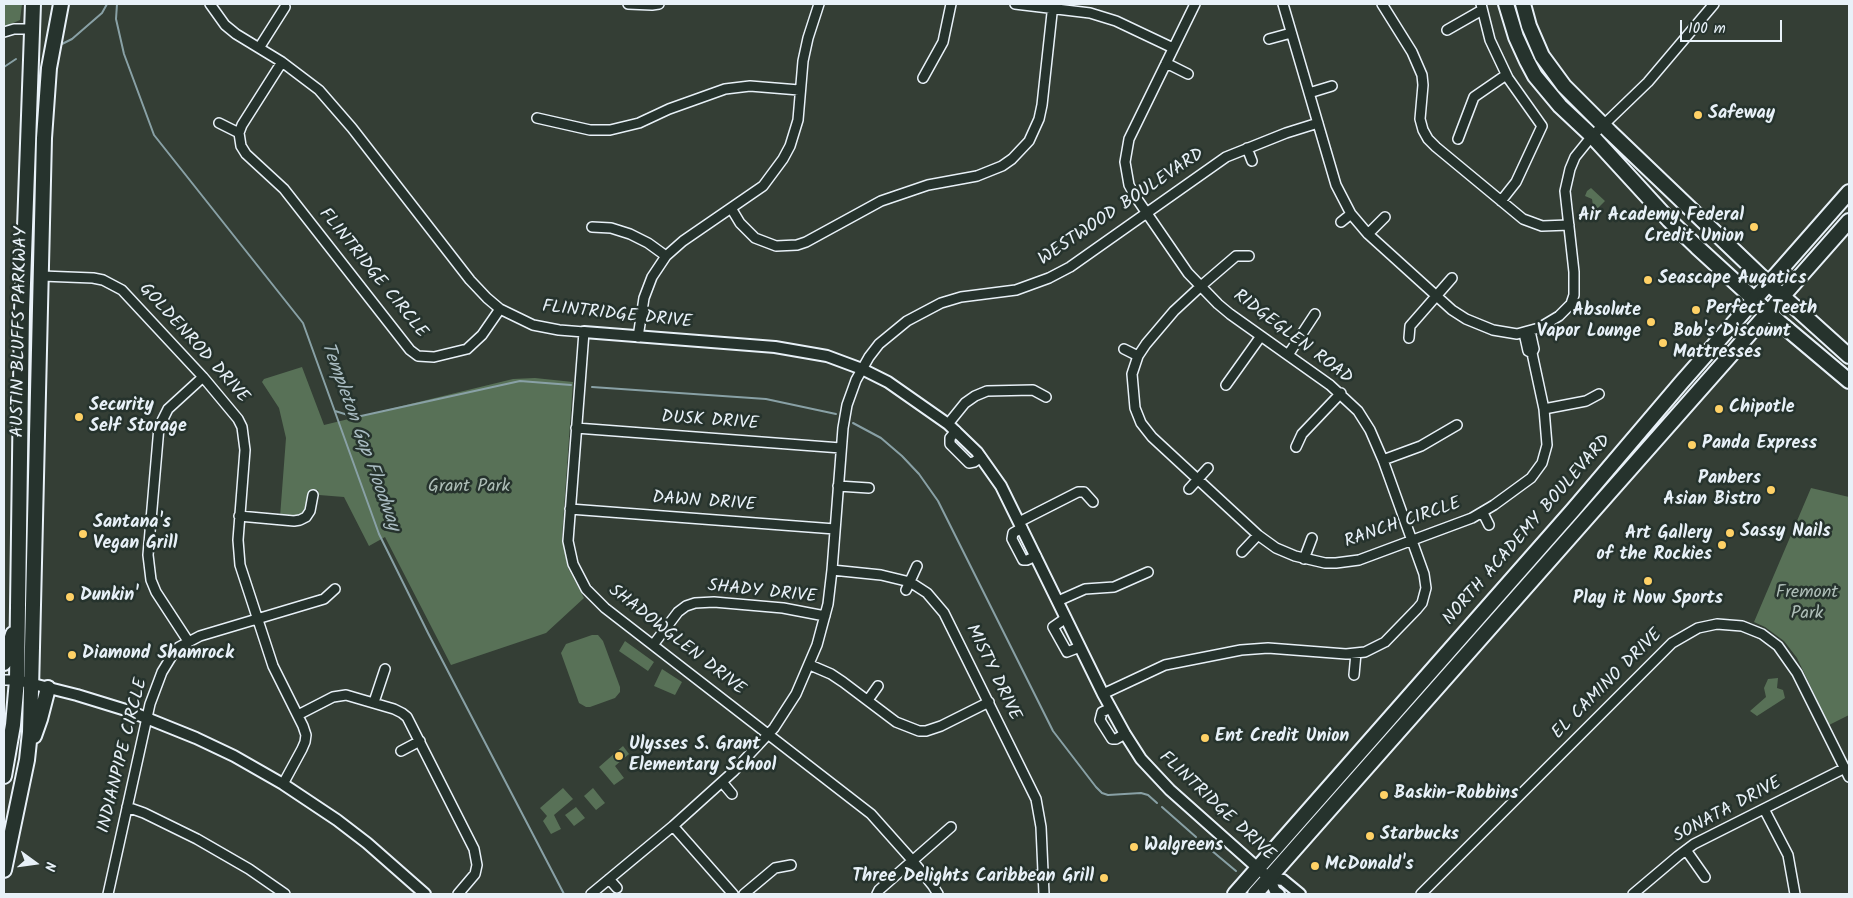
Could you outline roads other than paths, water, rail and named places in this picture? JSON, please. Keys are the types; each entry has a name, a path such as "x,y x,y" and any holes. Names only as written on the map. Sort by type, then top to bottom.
{"main road":[{"name":"AUSTIN BLUFFS PARKWAY","path":"4,776 13,725 10,680 18,614 22,321 33,4"},
{"name":"AUSTIN BLUFFS PARKWAY","path":"4,870 29,745 47,88 61,4"},
{"path":"1506,4 1516,37 1535,76 1560,106 1592,136 1669,220 1754,300 1849,382"},
{"path":"1523,4 1535,40 1552,71 1564,86 1768,284 1849,356"},
{"path":"32,29 40,33 42,37 40,77 47,88"},
{"name":"NORTH ACADEMY BOULEVARD","path":"1235,894 1573,510 1849,192"},
{"name":"NORTH ACADEMY BOULEVARD","path":"1255,894 1849,221"},
{"path":"4,663 18,614"},
{"path":"29,745 35,735 48,688"}],"street":[{"name":"FLINTRIDGE DRIVE","path":"210,4 225,25 282,62 319,90 470,280 500,309 533,325 559,330 801,350 827,356 862,368 905,393 952,428 981,457 1001,486 1111,708 1141,759 1162,782 1269,878 1275,891 1279,894"},
{"path":"628,4 659,4"},
{"path":"638,337 644,298 652,277 666,256 683,240 763,186 783,159 790,146 798,120 800,90 808,38 819,4"},
{"path":"923,78 942,42 951,4"},
{"path":"1015,4 1053,6 1105,17 1173,48"},
{"name":"RIDGEGLEN ROAD","path":"1104,694 1157,668 1172,663 1268,644 1341,654 1374,649 1385,642 1422,603 1425,595 1426,581 1412,540 1383,460 1365,422 1341,393 1230,314 1200,286 1188,273 1129,185 1125,162 1129,139 1195,4"},
{"path":"1283,4 1336,185 1351,214 1368,234 1452,310 1477,324 1503,333 1527,332 1559,316 1571,304 1574,295 1574,272 1565,191 1575,157 1592,136 1648,82 1714,4"},
{"path":"1382,4 1412,52 1422,75 1420,119 1428,139 1523,219 1538,225 1569,225"},
{"path":"731,208 740,223 755,238 776,246 797,245 806,242 881,201 928,185 977,176 1002,166 1012,159 1029,141 1039,119 1053,6"},
{"path":"259,48 285,7"},
{"path":"1447,30 1481,7 1490,40 1506,75 1542,126 1516,182 1501,201"},
{"path":"4,32 14,29 32,29"},
{"path":"1268,39 1291,33"},
{"path":"219,123 239,134 242,125 282,62"},
{"path":"1166,63 1188,74"},
{"path":"1458,139 1474,97 1506,75"},
{"path":"536,118 590,130 610,130 639,124 669,109 725,89 750,86 800,90"},
{"path":"1309,93 1332,86"},
{"name":"WESTWOOD BOULEVARD","path":"591,894 673,826 722,782 769,734 788,708 810,665 826,616 832,570 841,448 847,405 862,368 879,344 919,313 952,299 1016,290 1044,281 1070,267 1218,162 1247,148 1318,123"},
{"name":"FLINTRIDGE CIRCLE","path":"239,134 241,146 246,154 284,189 410,350 418,356 434,357 467,349 482,335 500,309"},
{"path":"1247,148 1252,161"},
{"path":"1341,222 1351,214"},
{"path":"1368,234 1385,217"},
{"path":"592,226 611,228 630,234 648,243 666,256"},
{"name":"RANCH CIRCLE","path":"1249,256 1236,256 1200,286 1166,320 1138,356 1134,365 1132,382 1135,408 1141,423 1152,437 1258,534 1276,548 1304,559 1325,563 1359,560 1454,525 1483,512 1531,478 1542,463 1547,445 1544,410 1532,353 1528,352 1527,332"},
{"name":"GOLDENROD DRIVE","path":"42,276 93,278 112,284 122,290 203,377 233,412 242,428 245,450 239,516 238,552 240,565 273,666 306,735 305,742 283,784"},
{"path":"1409,338 1410,326 1452,278"},
{"path":"1288,355 1315,314"},
{"name":"SHADOWGLEN DRIVE","path":"584,332 568,526 570,554 586,589 605,608 871,814 912,860 938,894"},
{"path":"1226,385 1261,336"},
{"path":"1124,349 1138,356"},
{"path":"188,641 156,592 151,580 148,555 159,427 168,408 203,377"},
{"path":"952,428 965,403 987,391 1033,390 1046,397"},
{"path":"1296,448 1302,434 1341,393"},
{"path":"1544,410 1586,402 1598,394"},
{"path":"1383,460 1410,451 1457,425"},
{"name":"DUSK DRIVE","path":"576,428 841,448"},
{"path":"1188,489 1208,468"},
{"path":"838,486 869,488"},
{"path":"1021,525 1078,488 1093,502"},
{"path":"239,516 300,520 306,517 310,511 313,495"},
{"name":"DAWN DRIVE","path":"570,509 835,529"},
{"name":"RANCH CIRCLE","path":"1483,512 1489,525"},
{"path":"1242,552 1258,534"},
{"path":"1304,559 1312,538"},
{"path":"908,586 917,566"},
{"name":"MISTY DRIVE","path":"832,570 894,577 908,586 927,594 944,612 989,702 1036,787 1036,799 1040,816 1044,894"},
{"path":"1058,600 1085,590 1114,587 1148,572"},
{"name":"INDIANPIPE CIRCLE","path":"110,894 147,717 167,662 179,647 188,641 324,599 335,589"},
{"name":"SHADY DRIVE","path":"654,645 678,612 686,606 695,603 714,602 783,608 826,616"},
{"path":"1066,618 1053,627 1067,652 1080,647"},
{"name":"EL CAMINO DRIVE","path":"1421,894 1672,643 1698,628 1717,624 1742,626 1762,634 1778,646 1797,673 1849,777"},
{"path":"1354,675 1356,653"},
{"path":"810,665 831,674 896,722 918,734 941,726 989,702"},
{"path":"374,702 385,669"},
{"path":"10,680 101,702 147,717 222,750 283,784 367,843 425,894"},
{"path":"868,700 878,686"},
{"path":"298,715 327,699 340,695 354,696 402,713 411,723 474,849 477,865 474,874 458,894"},
{"path":"1111,708 1102,712 1100,720 1112,739 1125,734"},
{"path":"401,751 420,741"},
{"name":"SONATA DRIVE","path":"1633,894 1686,850 1845,768"},
{"path":"722,782 732,794"},
{"path":"127,807 144,813 197,839 249,869 285,894"},
{"path":"1764,809 1788,855 1796,894"},
{"path":"673,826 733,894"},
{"path":"878,894 879,890 951,827"},
{"path":"1686,850 1705,877"},
{"path":"744,894 775,868 791,865"},
{"path":"1029,876 1043,875"},
{"name":"FLINTRIDGE DRIVE","path":"1269,878 1283,880 1300,894"},
{"path":"610,879 617,888"}],"waterway":[{"name":"Templeton Gap Floodway","path":"62,44 72,39 102,13 107,4"},
{"name":"Templeton Gap Floodway","path":"117,4 116,19 124,54 154,135 303,323 379,534 428,633 564,894"},
{"name":"Templeton Gap Floodway","path":"4,67 16,59"},
{"path":"335,411 361,416 520,381 571,385"},
{"path":"592,387 766,399 836,414"},
{"path":"853,423 881,438 902,456 919,474 938,501 1053,731 1096,787 1102,793 1108,795 1141,793 1148,795 1157,803"},
{"path":"1162,807 1196,837"},
{"path":"1205,845 1236,871"}],"place":[{"name":"Safeway","path":"1698,115"},
{"name":"Air Academy Federal Credit Union","path":"1754,227"},
{"name":"Seascape Auqatics","path":"1648,280"},
{"name":"Perfect Teeth","path":"1696,310"},
{"name":"Absolute Vapor Lounge","path":"1651,322"},
{"name":"Bob's Discount Mattresses","path":"1663,343"},
{"name":"Chipotle","path":"1719,409"},
{"name":"Security Self Storage","path":"79,417"},
{"name":"Panda Express","path":"1692,445"},
{"name":"Panbers Asian Bistro","path":"1771,490"},
{"name":"Sassy Nails","path":"1730,533"},
{"name":"Santana's Vegan Grill","path":"83,534"},
{"name":"Art Gallery of the Rockies","path":"1722,545"},
{"name":"Play it Now Sports","path":"1648,581"},
{"name":"Dunkin'","path":"70,597"},
{"name":"Diamond Shamrock","path":"72,655"},
{"name":"Ent Credit Union","path":"1205,738"},
{"name":"Ulysses S. Grant Elementary School","path":"619,756"},
{"name":"Baskin-Robbins","path":"1384,795"},
{"name":"Starbucks","path":"1370,836"},
{"name":"Walgreens","path":"1134,847"},
{"name":"McDonald's","path":"1315,866"},
{"name":"Three Delights Caribbean Grill","path":"1104,878"}],"park label":[{"name":"Grant Park","path":"469,488"},
{"name":"Fremont Park","path":"1807,604"}]}
